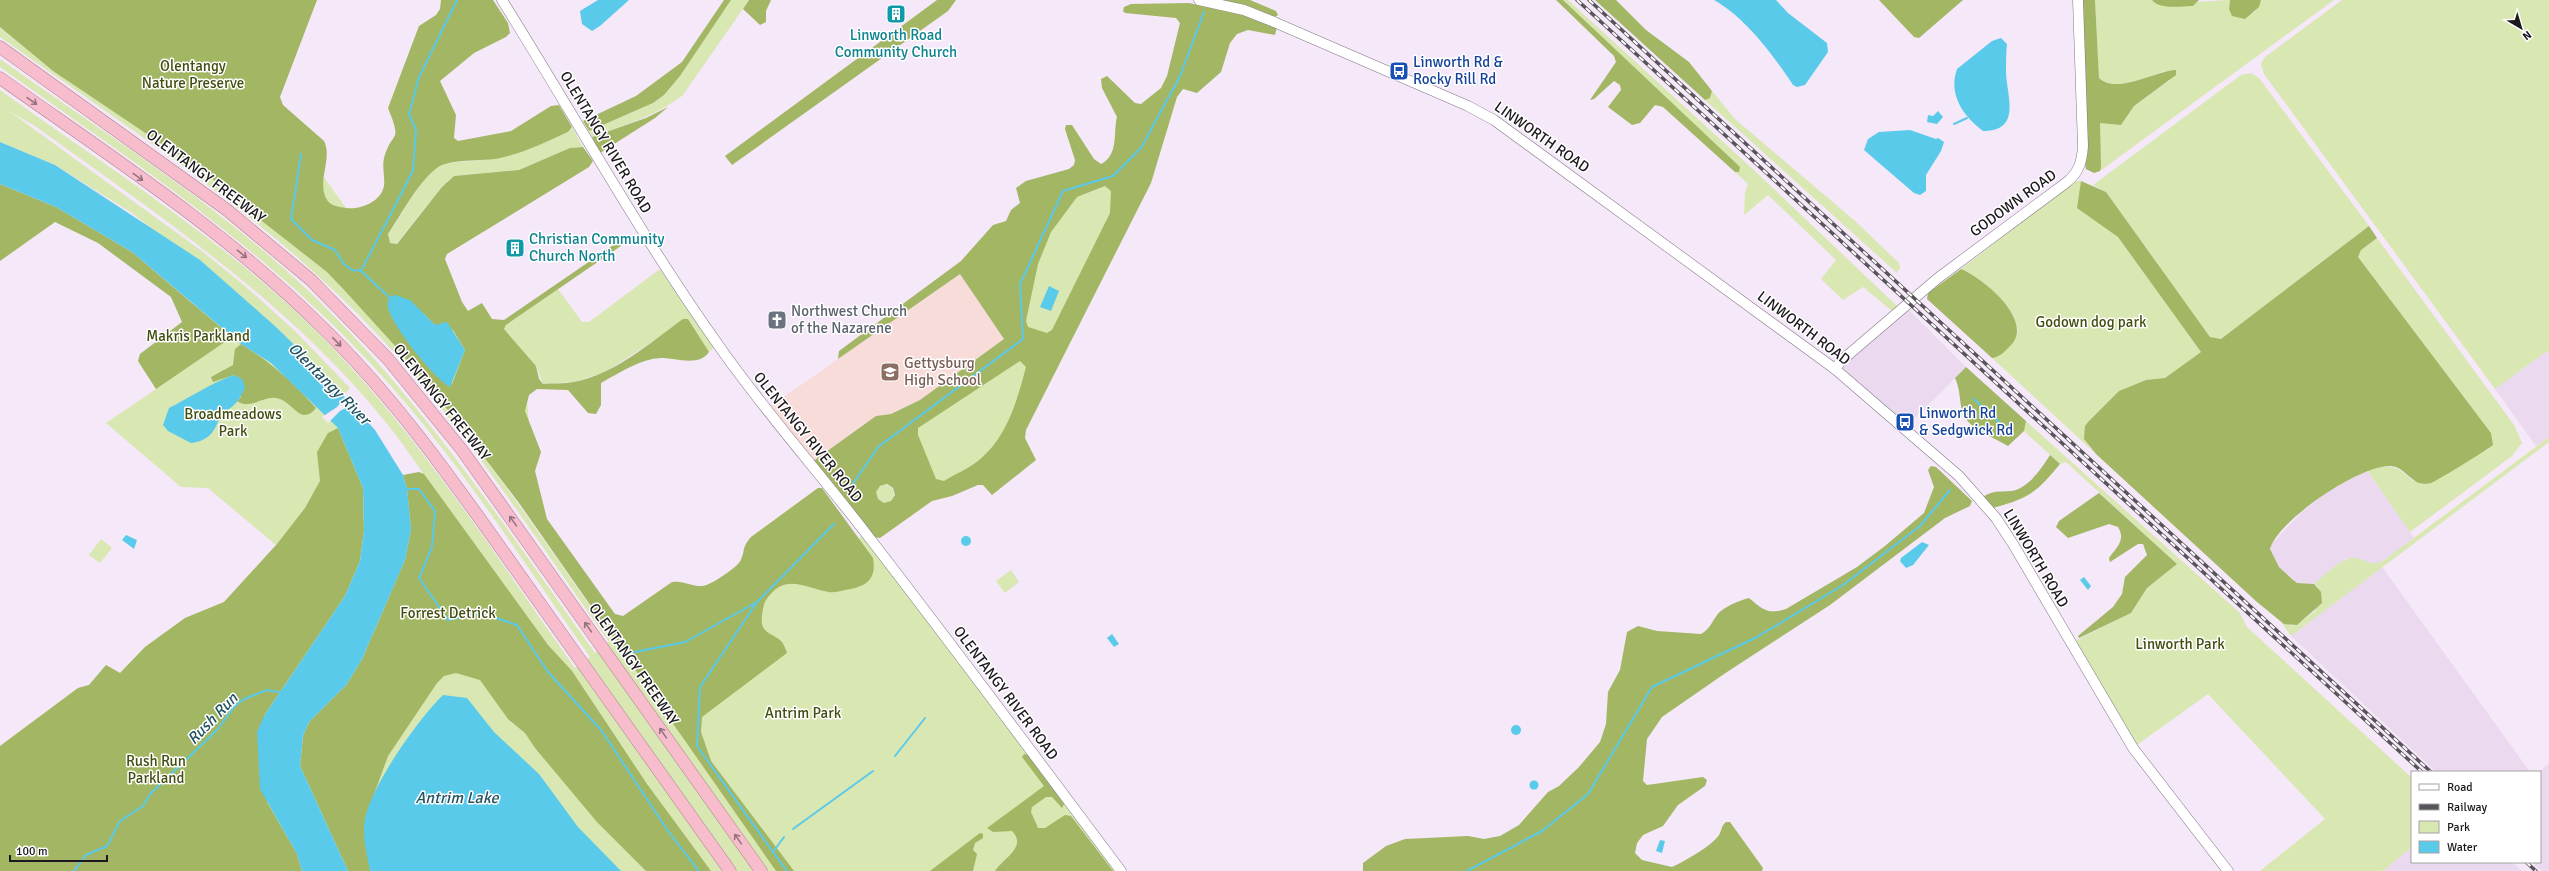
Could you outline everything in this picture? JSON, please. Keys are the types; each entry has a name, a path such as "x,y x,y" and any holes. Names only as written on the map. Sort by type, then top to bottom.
{"highway":[{"name":"OLENTANGY FREEWAY","path":"0,47 227,210 310,280 388,359 462,450 761,871"},
{"path":"0,78 239,252 321,326 369,376 412,426 471,506 730,871"}],"main road":[{"name":"OLENTANGY RIVER ROAD","path":"502,0 568,107 631,215 717,344 770,416 886,560 1121,871"},
{"name":"LINWORTH ROAD","path":"1199,0 1244,10 1274,22 1468,106 1494,120 1835,369 1959,476 1996,518 2131,744 2228,871"},
{"name":"GODOWN ROAD","path":"1835,369 1841,361 1938,278 2067,182 2078,172 2082,162 2083,146 2078,0"}],"shaded area":[{"name":"Gettysburg High School","path":"960,274 1004,339 920,400 891,414 876,416 812,462 768,408"},
{"path":"1897,306 1907,308 1966,367 1905,428 1836,370"},
{"path":"2547,351 2549,354 2549,437 2536,446 2495,389"},
{"path":"2367,470 2414,538 2383,561 2374,565 2355,558 2346,559 2314,584 2297,583 2279,567 2271,554 2271,545 2301,513 2326,493"},
{"path":"2382,567 2529,771 2435,771 2291,636"},
{"path":"2549,764 2549,871 2542,871 2533,863 2541,863 2541,771 2539,771"},
{"path":"2411,848 2411,863 2513,863 2522,871 2383,871"}],"green space":[{"name":"Antrim Park","path":"0,0 312,0 265,95 351,215 524,369 530,434 413,367 466,433 541,535 613,639 680,590 710,585 738,565 751,537 818,488 857,540 866,533 1121,871 348,871 407,489 423,473 384,420 341,371 294,326 245,283 194,242 35,126 9,111 203,252 245,286 296,332 350,388 343,396 276,327 132,213 55,165 0,142 0,90 171,210 253,274 293,309 330,345 397,421 488,543 575,668 590,657 506,535 448,456 386,380 352,344 270,267 227,232 137,164 0,67 0,59 209,207 250,239 325,307 400,388 468,474 595,653 609,642 527,524 471,447 411,372 379,336 337,293 245,214 197,177 0,37 0,27 53,71 114,112 0,24","holes":["227,192 325,263 388,337 327,272"]},
{"name":"Olentangy Nature Preserve","path":"0,0 317,0 280,97 283,105 324,141 327,155 323,186 327,200 335,206 343,208 357,208 374,201 382,192 384,186 384,158 390,143 395,136 395,127 388,108 419,26 436,15 440,9 441,0 493,0 508,23 510,33 506,37 474,53 440,81 456,115 454,138 458,141 511,131 551,106 559,105 572,127 568,132 518,153 493,159 458,161 437,168 423,182 410,199 388,234 390,243 397,244 442,187 454,176 519,170 570,148 583,147 593,161 589,167 447,254 445,259 462,302 468,311 482,303 492,319 504,320 628,235 631,239 506,325 504,329 536,366 539,379 543,384 574,382 604,372 632,356 683,319 688,319 709,352 705,357 687,361 661,358 646,361 632,366 606,380 601,383 601,405 596,414 588,413 568,390 537,389 529,395 525,411 541,452 535,471 547,519 615,614 623,616 672,582 703,586 724,575 739,563 745,546 751,537 818,488 822,488 873,558 873,572 868,582 852,589 831,592 803,585 788,584 780,586 773,591 764,605 762,624 765,630 782,642 787,653 702,717 701,732 711,761 794,871 776,871 519,503 451,414 397,348 345,291 327,272 248,210 208,175 53,71 0,27","holes":["421,311 435,325 453,330 465,350 452,384"]},
{"path":"724,0 731,0 680,76 664,95 653,103 589,131 583,121 636,96 682,62"},
{"path":"731,0 749,0 683,95 662,109 628,124 592,137 589,131 653,103 664,95 680,76"},
{"path":"749,0 771,0 766,11 766,22 760,25 743,9"},
{"path":"937,0 956,0 948,11 732,165 725,156"},
{"path":"1221,0 1250,0 1276,11 1278,15 1275,17"},
{"path":"1556,0 1563,0 1740,167 1739,172 1735,172 1663,107 1655,105 1640,123 1632,125 1608,107 1621,90 1620,85 1614,81 1594,99 1590,100 1616,62 1614,56"},
{"path":"1563,0 1568,0 1756,172 1897,306 1892,311 1863,287 1843,300 1821,279 1836,260 1768,195 1744,215 1745,193 1748,184 1735,172 1739,172"},
{"path":"1595,0 1616,0 1646,30 1689,62 1712,91 1710,98 1705,100"},
{"path":"1879,0 1963,0 1919,38 1914,37"},
{"path":"2081,0 2095,0 2099,78 2107,83 2126,83 2167,71 2176,70 2176,75 2134,106 2121,125 2100,123 2101,167 2100,171 2094,173 2086,169 2085,164"},
{"path":"2095,0 2152,0 2155,4 2230,0 2229,9 2254,13 2261,0 2334,0 2100,171 2100,122 2121,125 2134,106 2170,80 2164,71 2140,80 2122,84 2106,82 2099,78"},
{"path":"2152,0 2199,0 2193,6 2171,7 2160,5"},
{"path":"2230,0 2261,0 2259,7 2245,19 2232,16 2229,9"},
{"path":"2342,0 2549,0 2549,354 2547,351 2495,389 2264,74 2261,64 2265,57"},
{"path":"1189,3 1244,15 1277,27 1275,35 1248,30 1237,34 1230,43 1221,72 1197,93 1183,89 1177,97 1151,183 1026,430 1025,438 1036,460 992,495 983,485 978,485 952,496 932,501 880,538 874,537 812,462 876,416 891,414 920,400 1004,339 960,274 838,359 839,351 961,261 993,225 1006,221 1011,210 1020,203 1016,188 1026,181 1069,169 1074,165 1075,160 1065,129 1066,125 1072,125 1094,159 1101,164 1107,160 1113,149 1117,117 1102,88 1101,79 1107,76 1135,103 1141,104 1161,88 1167,76 1180,23 1176,18 1125,13 1123,11 1124,7 1131,4","holes":["1105,186 1111,191 1110,213 1052,330 1047,333 1028,327 1026,321 1038,264 1051,232 1077,197","1020,361 1026,367 1015,406 1004,430 988,452 966,469 944,481 936,479 918,435 918,428","887,484 893,488 895,495 891,501 884,503 878,499 876,492 880,486"]},
{"path":"2251,73 2259,78 2369,226 2221,339 2210,337 2106,192 2093,185 2241,75"},
{"path":"1712,91 1735,119 1855,221 1899,263 1900,268 1897,273 1705,100 1710,98"},
{"path":"668,107 655,118 600,153 592,137 646,118"},
{"path":"572,127 583,147 570,148 519,170 454,176 442,187 396,244 390,243 388,234 417,190 437,168 449,163 485,160 522,151 568,132"},
{"path":"1132,181 1018,439 935,491 892,438 1013,350 960,274 1077,197 1105,186"},
{"name":"Godown dog park","path":"2075,181 2081,181 2078,208 2118,237 2201,352 2165,378 2146,380 2119,391 2089,421 2088,445 2096,454 1992,358 1997,357 2018,331 2015,319 2008,307 1997,294 1975,276 1961,269"},
{"path":"2081,181 2106,192 2210,337 2221,339 2369,226 2377,238 2361,250 2358,257 2491,433 2493,445 2431,483 2419,483 2395,467 2391,466 2378,468 2361,474 2322,496 2304,509 2288,524 2276,537 2270,549 2279,567 2297,583 2314,584 2321,592 2322,603 2297,625 2284,624 2257,602 2096,454 2084,439 2085,426 2119,391 2146,380 2165,378 2201,352 2118,237 2077,208"},
{"name":"Makris Parkland","path":"0,184 56,207 132,252 232,337 156,389 138,361 140,354 182,322 171,297 98,243 55,222 0,261"},
{"path":"2377,238 2514,425 2522,443 2512,456 2410,532 2367,470 2392,467 2402,472 2413,481 2439,479 2461,463 2489,449 2491,433 2358,257 2361,250"},
{"path":"660,269 714,347 709,352 688,319 605,372 574,382 543,384 536,366 504,329 506,325 558,289 582,322 589,322"},
{"path":"1961,269 1982,281 2004,302 2012,313 2016,325 2016,336 2010,346 1997,357 1992,358 1927,299 1928,293"},
{"name":"Rush Run Parkland","path":"196,305 233,337 271,363 338,428 344,444 264,716 302,871 0,871 0,746 78,688 89,685 106,665 120,673 145,647 185,618 224,602 276,545 208,488 181,487 106,423 156,389 138,361 140,354 182,322"},
{"path":"241,344 263,358 281,373 316,408 311,413 306,415 298,412 280,399 274,398 242,404 237,401 241,397 234,375 213,382 211,377 233,365 235,349"},
{"path":"1966,367 2026,421 2024,431 2008,446 1976,429 1963,414 1955,378"},
{"name":"Linworth Park","path":"2026,421 2240,613 2247,627 2411,777 2411,848 2383,871 2260,871 2325,819 2208,694 2134,747 2073,642 2131,613 2147,588 2177,564 2066,462 2060,464 2024,431"},
{"name":"Rush Run Parkland","path":"338,428 363,488 364,531 360,561 345,596 264,716 267,802 297,854 302,871 0,871 0,746 78,688 89,685 106,665 120,673 145,647 185,618 224,602 277,544 305,508 320,481 317,452 328,433"},
{"path":"2549,437 2549,442 2291,636 2279,619 2293,626 2301,622 2315,611 2318,587 2314,584 2332,568 2342,561 2353,558 2370,563 2378,563 2383,561"},
{"path":"2050,455 2060,464 2038,488 2031,493 2015,501 1993,508 1983,497 1993,492 2011,491 2023,486 2034,478"},
{"path":"1931,466 1936,467 1972,501 1970,506 1945,518 1830,605 1727,672 1662,717 1647,739 1643,781 1647,785 1703,777 1707,780 1705,786 1678,805 1663,826 1643,835 1637,843 1635,853 1642,860 1672,867 1704,849 1719,835 1724,824 1726,822 1730,822 1763,868 1762,871 1363,871 1363,863 1386,846 1405,839 1468,836 1484,839 1500,836 1519,825 1548,792 1559,786 1579,767 1600,742 1606,724 1608,692 1620,670 1627,632 1638,626 1657,631 1701,634 1708,628 1723,609 1749,598 1766,610 1780,611 1786,609 1857,567 1885,546 1924,513 1934,487 1928,470"},
{"name":"Forrest Detrick","path":"419,472 424,474 548,645 572,671 647,784 711,871 646,871 597,822 535,748 525,733 508,719 480,680 456,673 444,676 437,683 388,756 365,819 370,871 348,871 300,766 303,736 309,722 347,684 362,659 405,560 411,529 407,489 403,475"},
{"path":"885,485 891,488 894,494 891,500 885,503 879,500 876,494 879,488"},
{"path":"2099,493 2177,564 2147,588 2131,613 2079,638 2078,636 2113,607 2122,594 2125,577 2147,555 2143,544 2138,544 2110,562 2109,558 2120,543 2121,536 2118,527 2109,524 2068,538 2056,527 2059,521"},
{"path":"101,539 112,548 100,563 89,555"},
{"path":"1011,570 1019,582 1005,593 996,581"},
{"path":"1024,754 1028,755 1064,804 1062,808 1052,797 1046,797 1032,807 1031,812 1038,828 1045,828 1065,815 1071,816 1113,871 995,871 1012,852 1017,842 1012,831 993,832 987,828 1044,786 1022,757"},
{"path":"980,833 983,834 983,838 975,843 973,850 977,854 973,871 930,871"}],"water":[{"path":"598,0 629,0 600,26 592,31 582,24 580,11"},
{"path":"1714,0 1776,0 1788,13 1827,43 1828,52 1805,85 1797,87 1793,85 1768,50 1748,27"},
{"path":"2001,38 2007,44 2006,72 2010,111 2008,119 2003,125 1995,129 1983,131 1969,118 1959,104 1954,87 1955,78 1957,69 1992,41"},
{"path":"1938,111 1943,117 1937,124 1927,122 1928,115 1933,116"},
{"path":"1910,130 1936,139 1938,138 1944,142 1941,151 1926,175 1926,191 1920,195 1914,193 1864,150 1868,139 1879,132"},
{"name":"Olentangy River","path":"0,142 55,165 200,260 276,327 319,369 375,430 403,475 407,489 411,529 405,560 362,659 347,684 309,722 303,736 300,766 348,871 302,871 297,854 260,789 257,732 264,716 345,596 360,561 364,531 363,488 338,428 271,363 241,344 132,252 56,207 0,184"},
{"path":"1049,286 1059,291 1051,311 1040,307"},
{"path":"395,295 410,300 435,325 447,322 465,350 450,387 443,382 424,362 397,326 388,306 389,297"},
{"path":"234,375 242,379 245,387 243,392 239,400 233,406 221,413 217,425 208,437 198,442 191,443 168,431 163,425 169,408 209,386"},
{"path":"126,535 137,540 134,549 122,540"},
{"path":"964,536 968,536 970,537 970,545 964,546 961,543 961,539"},
{"path":"1922,542 1929,545 1913,565 1906,568 1900,561 1901,558"},
{"path":"2084,577 2091,586 2088,590 2080,580"},
{"path":"1112,634 1119,644 1114,647 1107,638"},
{"name":"Antrim Lake","path":"443,695 467,698 494,732 539,774 578,827 621,871 370,871 364,832 365,819 369,805 376,789 397,753 422,719"},
{"path":"1516,725 1521,730 1516,735 1511,730"},
{"path":"1532,781 1536,781 1538,785 1536,789 1532,789 1530,787 1530,783"},
{"path":"1660,840 1665,841 1662,853 1656,851"}],"pier":[{"path":"346,396 353,404 340,411 328,423 322,417 337,407"}],"waterway":[{"path":"361,271 413,171 416,130 409,114 419,77 457,0"},
{"path":"852,485 878,447 1023,339 1020,284 1063,191 1113,176 1141,148 1180,76 1204,12"},
{"path":"1954,124 1967,118"},
{"path":"301,154 291,219 312,240 335,250 344,264 352,270 361,271 389,297"},
{"path":"1974,399 2009,431"},
{"path":"407,489 419,489 435,511 432,547 419,578 448,620 481,613 517,625 548,672 601,730 668,831 699,871"},
{"path":"1467,871 1542,831 1588,794 1652,687 1757,637 1843,585 1920,526 1950,490"},
{"path":"630,653 685,642 757,602 834,524"},
{"path":"757,602 700,687 697,746 773,852"},
{"name":"Rush Run","path":"74,871 86,855 107,846 120,821 143,806 150,794 217,730 234,707 244,699 267,690 284,693"},
{"path":"895,756 925,718"},
{"path":"793,829 873,771"},
{"path":"784,837 773,852 787,871"}],"railway":[{"path":"1577,0 2421,771"},
{"path":"1589,0 2430,771"},
{"path":"2527,863 2536,871"}],"place":[{"name":"Linworth Road Community Church","path":"896,14"},
{"name":"Linworth Rd & Rocky Rill Rd","path":"1399,71"},
{"name":"Christian Community Church North","path":"515,248"},
{"name":"Northwest Church of the Nazarene","path":"777,320"},
{"name":"Gettysburg High School","path":"890,372"},
{"name":"Linworth Rd & Sedgwick Rd","path":"1905,422"}],"park label":[{"name":"Broadmeadows Park","path":"233,422"}]}
